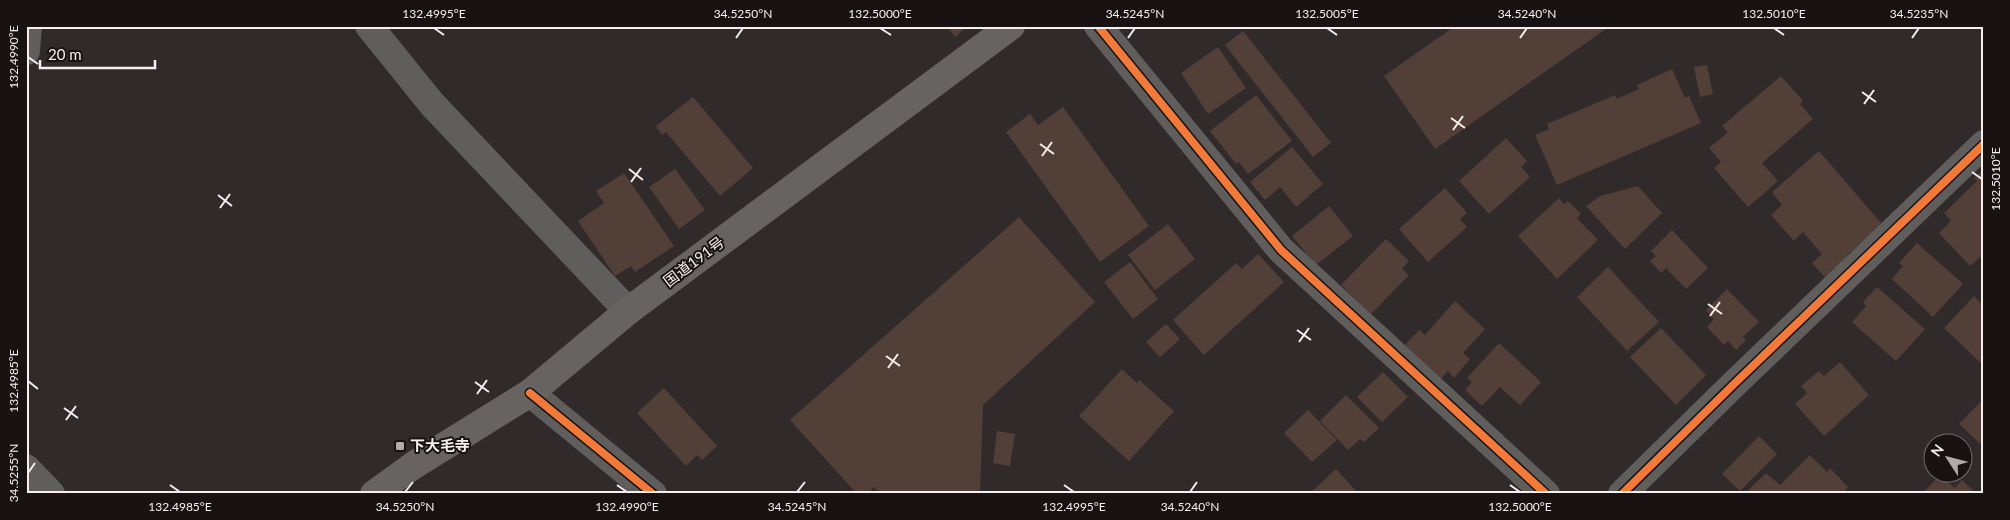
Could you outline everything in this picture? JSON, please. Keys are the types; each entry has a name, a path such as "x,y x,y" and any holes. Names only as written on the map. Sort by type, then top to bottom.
{"highway":[{"name":"国道191号","path":"374,494 414,466 530,393 628,311 1011,26"}],"street":[{"path":"26,51 28,26"},
{"path":"369,26 432,104 628,311"},
{"path":"1098,26 1281,250 1546,494"},
{"path":"1622,494 1984,144"},
{"path":"530,393 653,494"},
{"path":"26,468 51,494"}],"building":[{"path":"947,26 968,26 955,37"},
{"path":"1455,26 1610,26 1435,149 1384,76"},
{"path":"1243,31 1331,143 1313,157 1225,45"},
{"path":"1218,47 1246,88 1208,114 1181,73"},
{"path":"1707,65 1713,94 1700,97 1694,67"},
{"path":"1672,69 1685,98 1689,96 1701,123 1557,185 1535,135 1549,129 1547,124 1615,95 1617,99 1639,89 1637,85"},
{"path":"1781,76 1803,101 1800,104 1813,119 1762,163 1778,181 1748,207 1714,168 1721,162 1709,148 1728,132 1722,126"},
{"path":"1256,95 1292,141 1248,174 1239,162 1236,164 1210,131"},
{"path":"693,97 753,168 720,196 666,132 662,135 656,126"},
{"path":"1063,107 1149,226 1100,262 1006,132 1030,114 1038,125"},
{"path":"1506,138 1527,161 1521,167 1530,177 1489,214 1459,181"},
{"path":"1292,147 1323,184 1296,207 1280,187 1265,200 1250,182"},
{"path":"1819,151 1882,224 1846,256 1852,264 1830,283 1812,263 1822,254 1803,232 1794,241 1771,215 1782,205 1772,192"},
{"path":"675,169 705,210 679,229 649,187"},
{"path":"1984,169 1984,254 1970,266 1939,233 1951,221 1944,213 1977,181 1974,178"},
{"path":"624,173 674,246 635,272 631,266 615,276 578,221 604,203 596,191"},
{"path":"1638,186 1662,213 1625,249 1586,206 1600,196"},
{"path":"1445,188 1467,213 1460,219 1467,227 1428,262 1399,229"},
{"path":"1559,198 1564,204 1568,201 1581,214 1577,218 1598,240 1557,279 1518,236"},
{"path":"1329,206 1353,236 1316,265 1292,236"},
{"path":"1019,217 1095,302 983,405 980,494 880,494 874,487 867,494 857,494 790,420"},
{"path":"1168,224 1195,259 1155,290 1128,255"},
{"path":"1672,230 1708,268 1686,289 1666,268 1661,273 1650,261 1656,256 1651,251"},
{"path":"1386,239 1409,261 1402,269 1409,275 1371,314 1341,285"},
{"path":"1917,243 1963,284 1933,317 1892,279 1903,266 1899,263"},
{"path":"1258,254 1284,282 1204,355 1173,320 1236,263 1242,269"},
{"path":"1130,262 1158,299 1133,319 1104,282"},
{"path":"1608,267 1659,322 1627,351 1577,297"},
{"path":"1877,287 1925,329 1896,361 1852,322 1866,306 1863,302"},
{"path":"1727,289 1759,322 1743,337 1746,340 1736,350 1728,341 1724,345 1707,327 1714,319 1706,310"},
{"path":"1974,296 1984,306 1984,366 1944,328"},
{"path":"1455,301 1485,329 1463,353 1470,359 1454,378 1448,371 1441,379 1405,345 1419,330 1425,335"},
{"path":"1166,324 1180,339 1160,357 1146,342"},
{"path":"1661,328 1706,375 1676,405 1630,357"},
{"path":"1499,343 1541,382 1520,405 1500,387 1482,406 1465,390 1472,382 1467,378"},
{"path":"1840,362 1869,395 1824,436 1795,404 1807,393 1801,386 1819,371 1824,376"},
{"path":"1122,369 1137,383 1139,380 1174,411 1129,461 1079,416"},
{"path":"1383,372 1408,397 1382,422 1357,397"},
{"path":"664,388 717,446 702,460 697,455 686,466 637,413"},
{"path":"1346,395 1379,428 1364,442 1360,439 1348,450 1320,421"},
{"path":"1984,398 1984,447 1972,436 1972,432 1968,432 1959,424"},
{"path":"1308,410 1337,440 1312,462 1284,433"},
{"path":"997,431 1015,434 1010,466 993,463"},
{"path":"1759,436 1777,454 1740,491 1722,474"},
{"path":"1810,455 1827,472 1830,468 1848,487 1843,494 1744,494 1766,473 1780,485"},
{"path":"1336,469 1356,491 1353,494 1309,494"},
{"path":"1933,482 1948,482 1955,488 1960,482 1964,482 1977,494 1922,494"}],"cycle path":[{"path":"1098,26 1281,250 1546,494"},
{"path":"1622,494 1984,144"},
{"path":"530,393 653,494"}],"place":[{"name":"下大毛寺","path":"400,446"}]}
